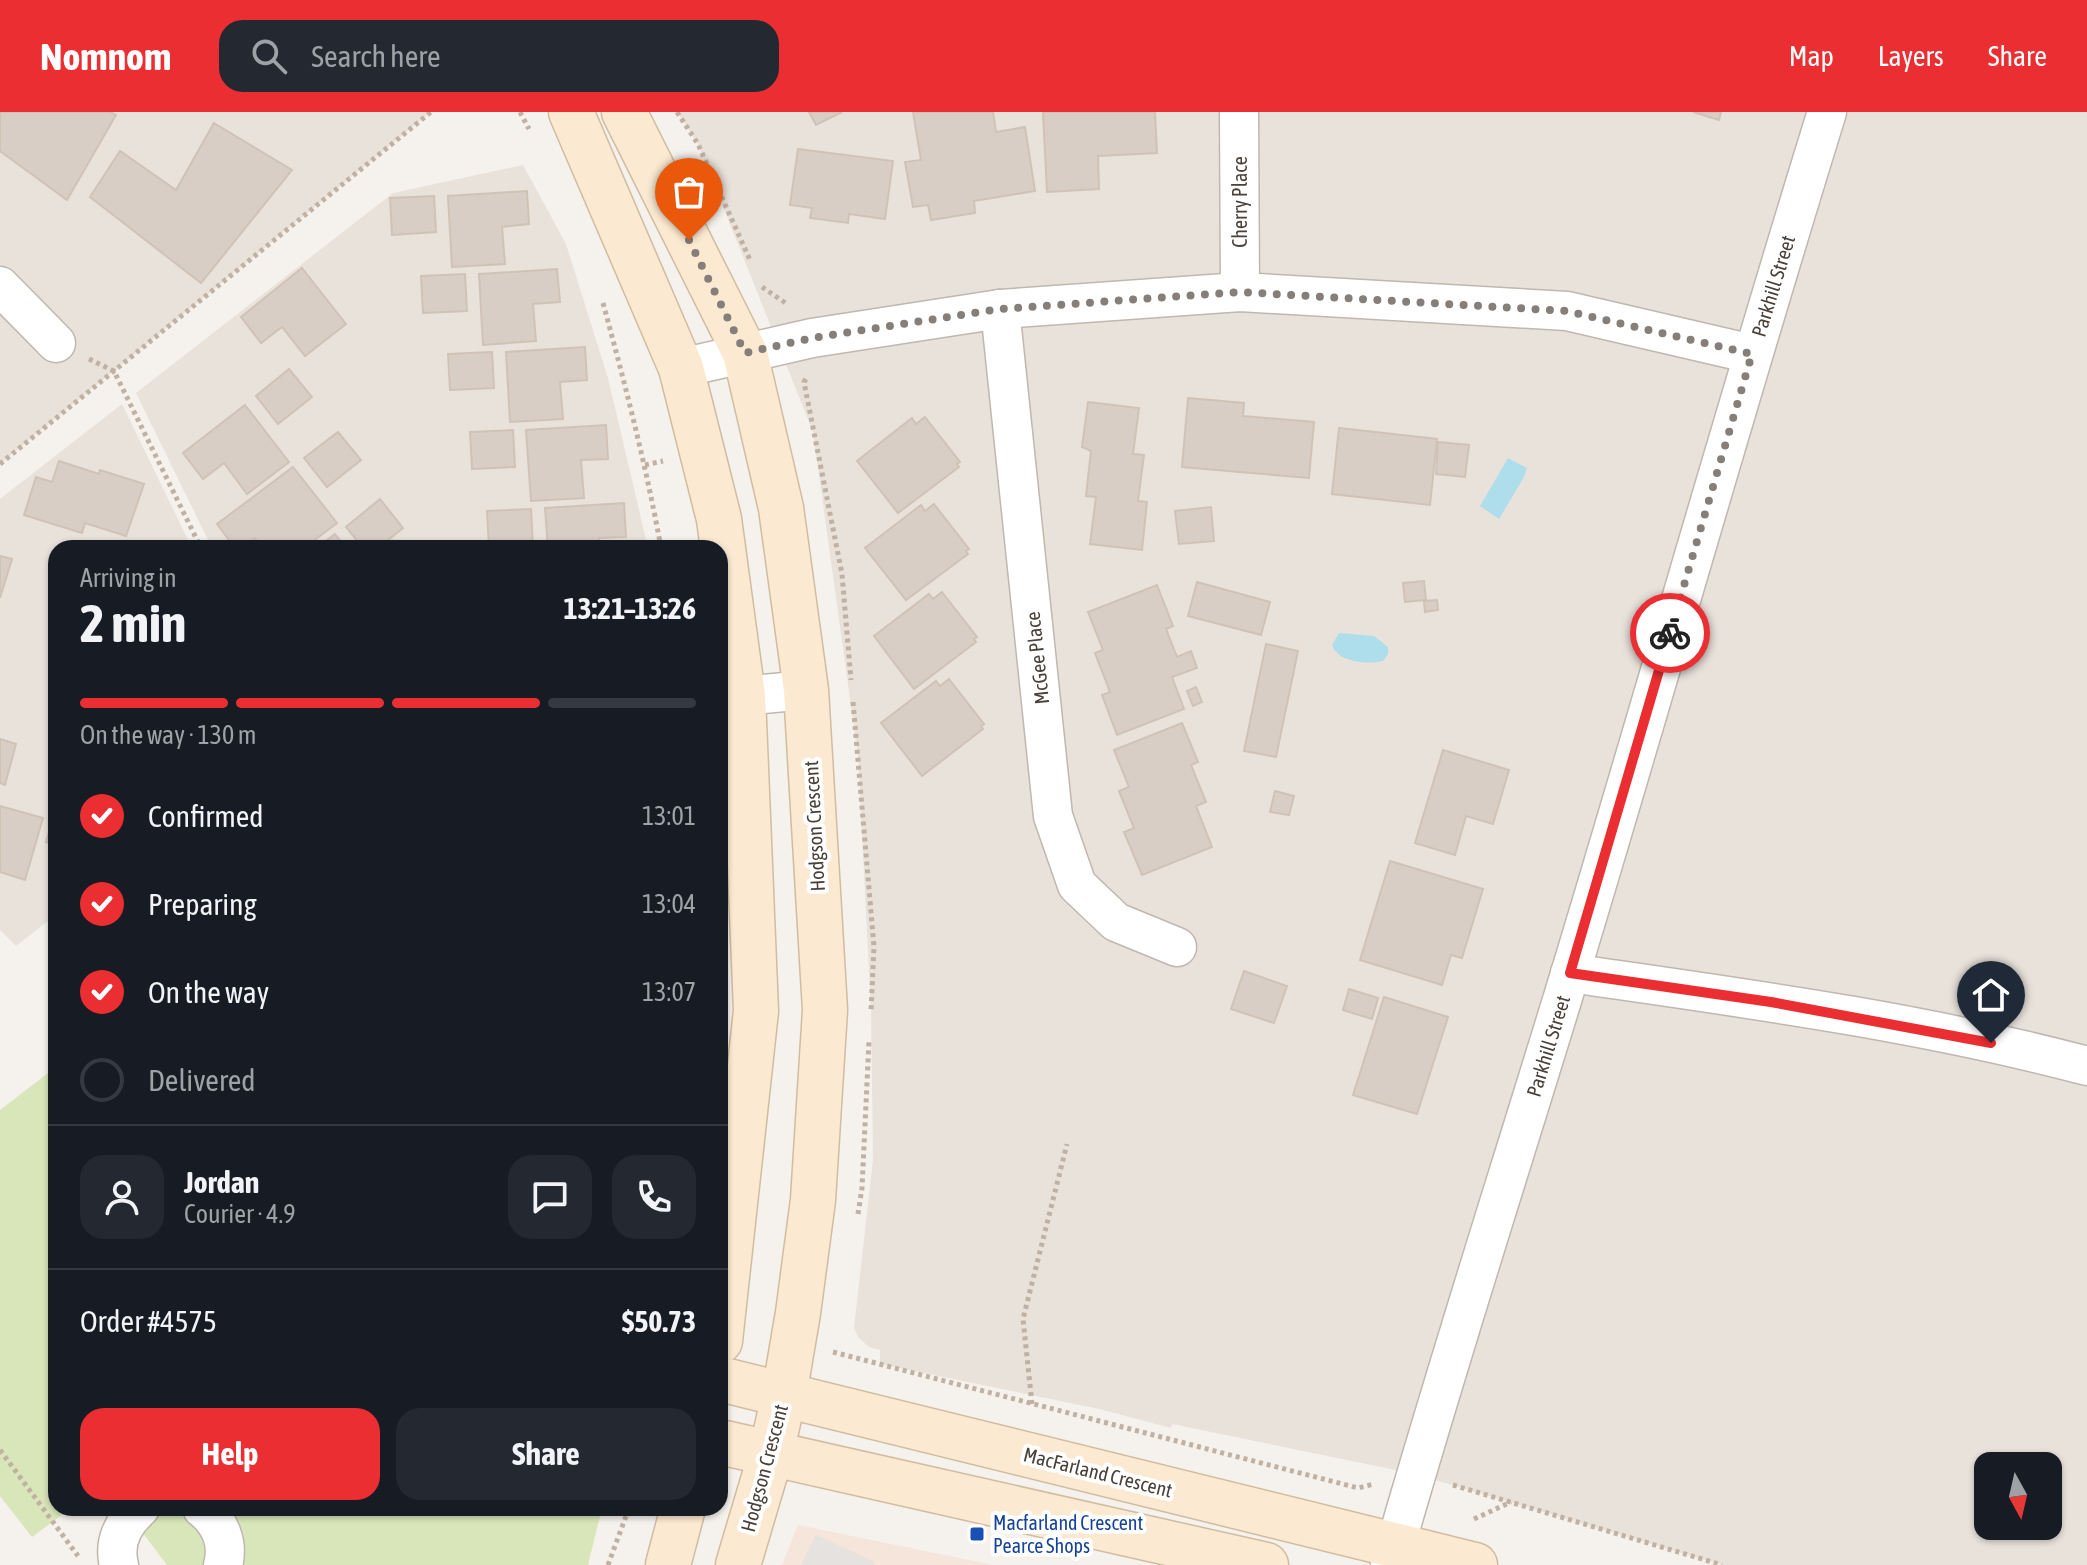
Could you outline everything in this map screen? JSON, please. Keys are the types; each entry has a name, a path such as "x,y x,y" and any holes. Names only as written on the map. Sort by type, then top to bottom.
{"street":[{"path":"571,112 681,368 719,519 720,540"},
{"name":"Hodgson Crescent","path":"624,112 745,353 781,508 806,690 825,1010 813,1200 784,1395 771,1454 738,1565"},
{"name":"Cherry Place","path":"1239,112 1240,292"},
{"name":"Parkhill Street","path":"1393,1555 1827,112"},
{"path":"0,286 56,343"},
{"path":"681,368 812,338 1000,309 1240,292 1567,311 1752,354"},
{"name":"McGee Place","path":"1000,309 1053,816 1077,885 1116,922 1177,947"},
{"path":"728,652 756,1011 728,1268"},
{"path":"731,697 806,690"},
{"path":"1570,973 1771,1002 2023,1048 2087,1066"},
{"name":"MacFarland Crescent","path":"728,1381 1241,1507 1393,1555 1475,1565"},
{"path":"728,1444 1240,1562 1241,1507"},
{"path":"119,1565 118,1539 125,1522 131,1516"},
{"path":"210,1516 218,1524 224,1541 223,1565"},
{"path":"668,1565 681,1516"}],"path":[{"path":"0,464 431,112"},
{"path":"520,112 535,139"},
{"path":"601,293 626,383 659,540"},
{"path":"56,343 114,371 197,540"},
{"path":"1032,1404 1023,1319 1067,1144"},
{"path":"829,1352 1358,1488 1415,1474 1722,1565"},
{"path":"0,1450 48,1515"},
{"path":"1469,1522 1511,1502"},
{"path":"49,1516 85,1565"},
{"path":"608,1565 626,1516"}],"shaded area":[{"path":"0,112 431,112 0,464"},
{"path":"677,112 2087,112 2087,1565 1722,1565 1415,1474 1172,1424 1171,1428 1099,1409 880,1364 880,1350 869,1347 858,1337 854,1328 873,1160 871,1009 858,756 813,432 698,144"},
{"path":"523,165 566,244 608,378 646,540 208,540 136,393 393,193"},
{"path":"122,404 188,540 48,540 48,921 16,946 0,930 0,499"},
{"path":"798,1525 993,1565 782,1565"},
{"path":"816,1535 875,1562 873,1565 801,1565"}],"green space":[{"path":"48,1073 48,1516 60,1516 32,1537 0,1496 0,1110"},
{"path":"130,1516 600,1516 588,1565 167,1565"}],"water":[{"path":"1508,458 1527,468 1499,519 1480,506"},
{"path":"1339,633 1374,636 1388,647 1388,654 1383,661 1376,662 1346,659 1332,645"}],"building":[{"path":"0,112 110,112 116,115 67,200 0,151"},
{"path":"809,112 842,112 816,125"},
{"path":"913,112 993,112 996,132 1025,127 1035,191 974,201 975,213 931,220 928,205 913,207 905,162 921,160"},
{"path":"1043,112 1155,112 1157,153 1098,156 1099,189 1047,192"},
{"path":"1693,112 1721,112 1719,120"},
{"path":"214,123 292,170 201,283 90,197 120,151 176,190"},
{"path":"798,149 893,161 885,219 849,214 848,223 810,218 812,208 790,205"},
{"path":"527,191 529,224 502,227 505,264 452,267 448,196"},
{"path":"434,196 436,232 392,235 390,198"},
{"path":"302,268 346,324 305,356 282,327 261,343 241,317"},
{"path":"557,269 560,302 533,304 536,341 483,345 479,274"},
{"path":"465,274 467,311 423,313 421,276"},
{"path":"585,347 587,380 560,382 563,419 510,422 506,352"},
{"path":"492,352 494,388 450,390 448,354"},
{"path":"289,369 312,397 278,424 256,396"},
{"path":"1188,398 1244,403 1243,416 1314,422 1309,478 1182,467"},
{"path":"1088,402 1139,408 1133,454 1144,455 1138,501 1147,502 1142,550 1090,544 1096,497 1086,496 1091,451 1082,447"},
{"path":"245,405 289,462 247,494 224,463 203,479 183,453"},
{"path":"925,417 960,462 957,464 959,467 898,513 857,461 912,418 916,424"},
{"path":"606,425 608,459 581,460 584,498 531,501 526,430"},
{"path":"1339,428 1437,439 1430,505 1332,494"},
{"path":"513,430 515,467 472,469 470,432"},
{"path":"338,432 361,460 327,487 304,458"},
{"path":"1438,442 1469,445 1465,477 1436,474"},
{"path":"59,461 144,484 126,536 85,523 82,533 24,515 36,477 52,482"},
{"path":"293,467 337,523 315,540 229,540 217,524"},
{"path":"380,499 403,528 388,540 357,540 346,527"},
{"path":"624,503 626,537 547,540 545,508"},
{"path":"934,504 969,549 966,551 968,554 906,600 865,548 921,505 925,511"},
{"path":"1211,507 1214,541 1179,544 1175,511"},
{"path":"531,509 533,540 489,540 487,511"},
{"path":"0,556 12,559 0,598"},
{"path":"1424,581 1426,600 1405,602 1403,583"},
{"path":"1197,582 1270,602 1261,635 1188,616"},
{"path":"1157,585 1173,626 1166,629 1177,657 1191,651 1197,668 1172,677 1184,709 1117,735 1102,695 1110,692 1095,653 1103,650 1088,612"},
{"path":"942,592 977,637 974,639 976,642 914,689 874,636 929,594 933,599"},
{"path":"1437,600 1438,610 1425,612 1424,601"},
{"path":"1266,644 1298,651 1276,757 1244,751"},
{"path":"949,679 984,724 981,726 983,729 922,776 881,723 936,681 940,686"},
{"path":"1196,687 1202,702 1193,706 1187,691"},
{"path":"1182,723 1198,762 1191,765 1206,802 1196,806 1212,847 1142,875 1124,832 1134,828 1119,791 1129,787 1114,750"},
{"path":"0,739 16,744 5,785 0,783"},
{"path":"1443,750 1509,770 1493,824 1466,816 1455,855 1415,843"},
{"path":"1275,791 1294,796 1289,815 1270,812"},
{"path":"0,806 43,818 25,880 0,872"},
{"path":"1390,861 1483,889 1462,958 1451,955 1442,985 1360,960"},
{"path":"1244,971 1287,986 1274,1023 1231,1009"},
{"path":"1349,989 1378,998 1372,1019 1343,1010"},
{"path":"1384,997 1448,1017 1417,1114 1353,1095"}],"way so far":[{"path":"689,240 745,353 812,338 1000,309 1240,292 1567,311 1752,354 1670,633"}],"place":[{"name":"Macfarland Crescent Pearce Shops","path":"977,1534"}],"route":[{"path":"1670,633 1570,973 1771,1002 1991,1043"}]}
